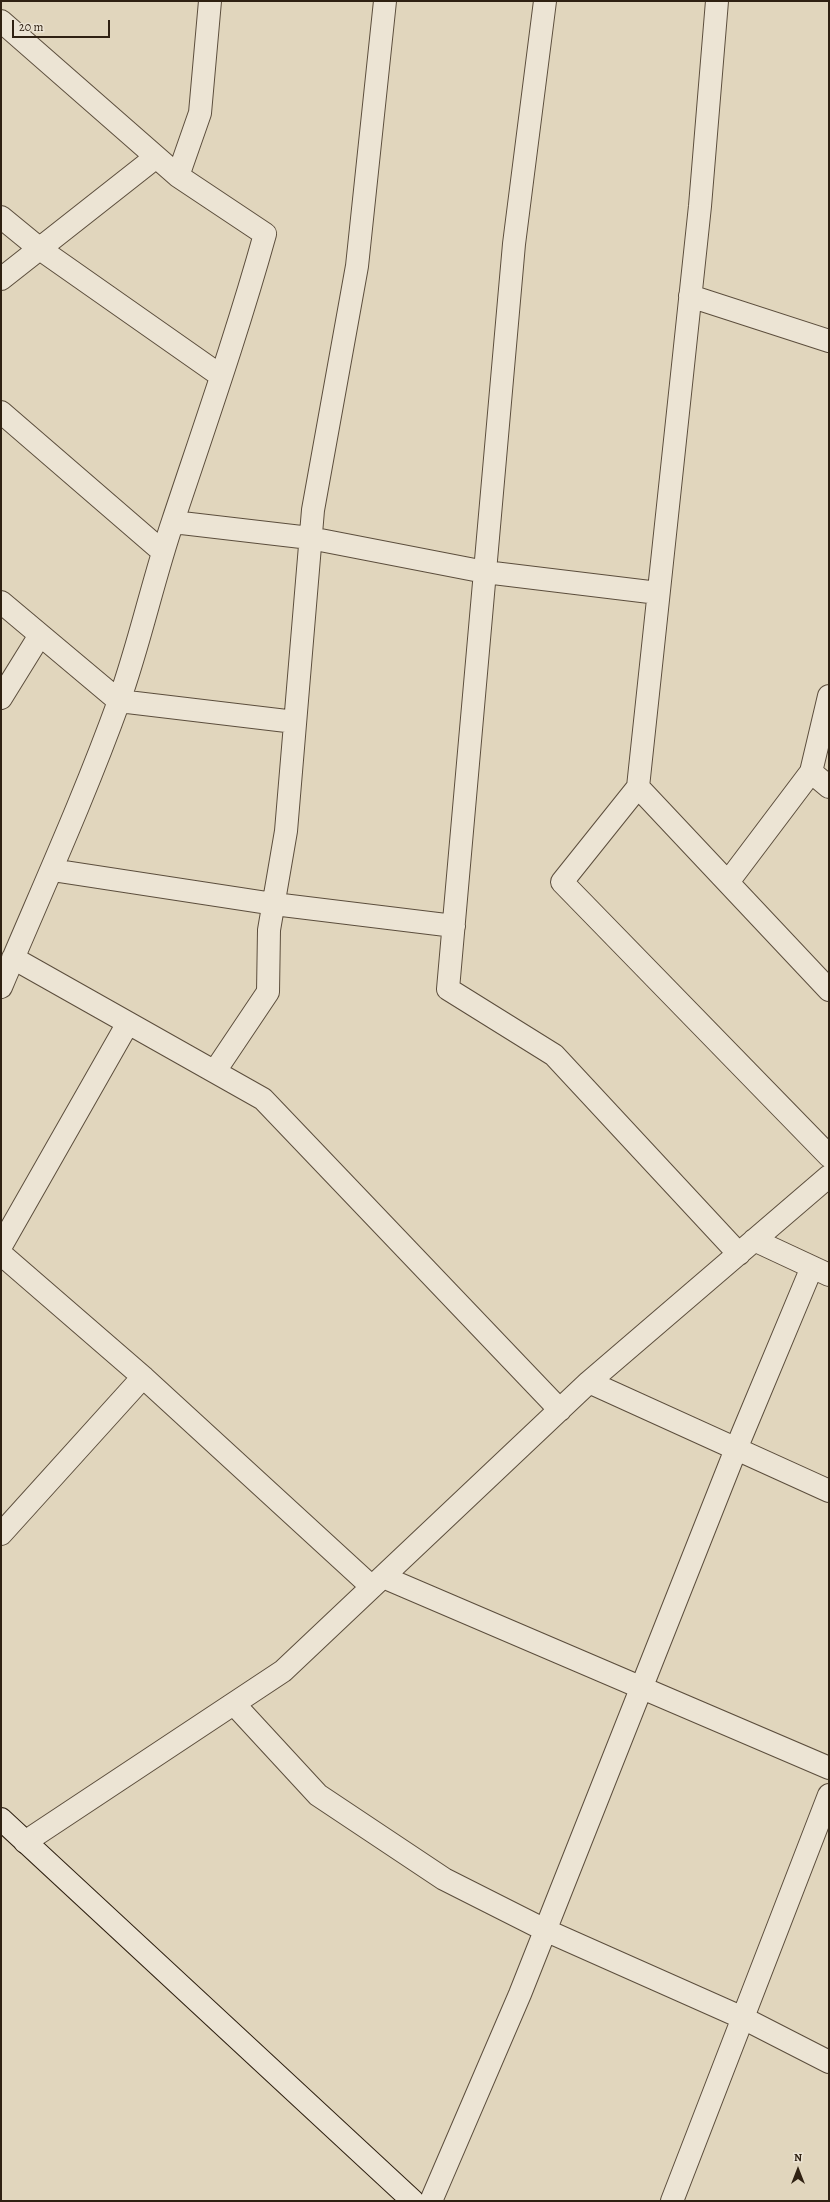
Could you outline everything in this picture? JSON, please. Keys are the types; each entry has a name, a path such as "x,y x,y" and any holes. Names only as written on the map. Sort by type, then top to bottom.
{"street":[{"path":"178,176 200,113 210,1"},
{"path":"215,1072 268,992 269,930 286,832 313,510 357,266 385,1"},
{"path":"431,2201 520,1994 736,1449 820,1271 747,1247 554,1055 448,989 514,244 545,1"},
{"path":"717,1 700,206 638,787 562,882 829,1156"},
{"path":"1,21 178,176 265,234 249,290 163,552 150,604 118,701 52,870 1,987"},
{"path":"1,280 156,157"},
{"path":"1,218 40,249 221,376"},
{"path":"690,296 829,341"},
{"path":"1,412 163,552"},
{"path":"173,522 310,538 484,572 658,593"},
{"path":"1,602 118,701 295,722"},
{"path":"1,698 40,635"},
{"path":"728,882 811,772 829,696"},
{"path":"811,772 829,787"},
{"path":"638,787 829,990"},
{"path":"52,870 274,904 454,926"},
{"path":"13,958 263,1099 560,1410"},
{"path":"1,1246 128,1023"},
{"path":"26,1842 283,1671 589,1382 829,1176"},
{"path":"1,1254 378,1582 642,1686 829,1768"},
{"path":"1,1534 143,1377"},
{"path":"589,1382 829,1491"},
{"path":"234,1704 318,1795 444,1879 545,1930 743,2018 829,2062"},
{"path":"672,2201 829,1795"},
{"path":"1,1819 413,2201"}]}
